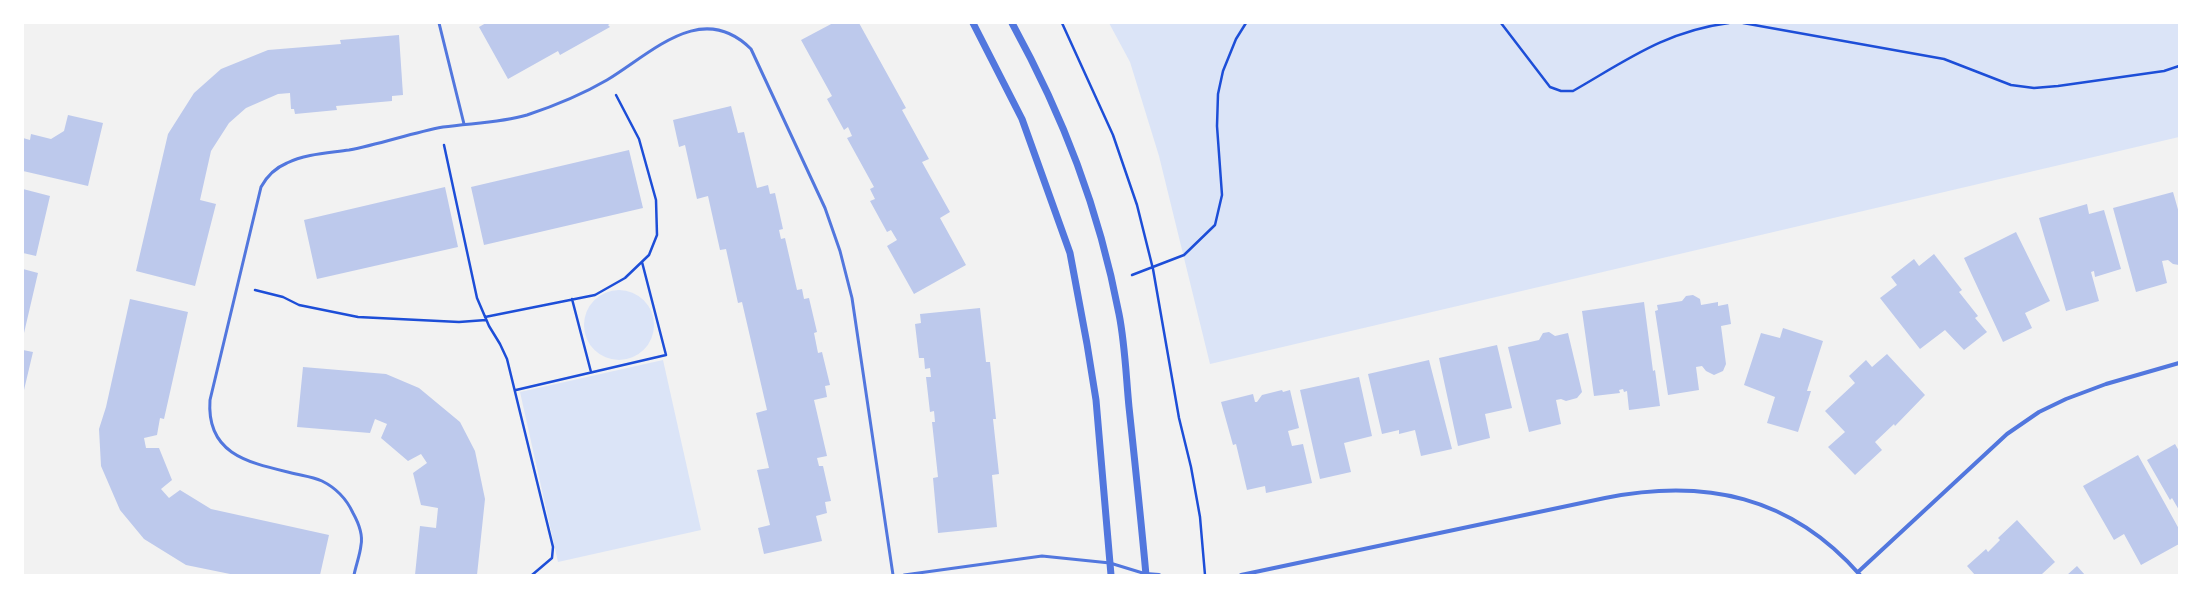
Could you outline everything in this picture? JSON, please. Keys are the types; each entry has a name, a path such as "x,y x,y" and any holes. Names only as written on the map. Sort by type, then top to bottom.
{"street":[{"path":"973,23 1022,119 1070,253 1096,400 1111,575"},
{"path":"1012,23 1042,77 1066,133 1094,209 1112,282 1124,351 1146,574 1159,575"},
{"path":"1241,575 1633,492 1664,490 1717,492 1753,502 1785,516 1830,543 1859,574 2007,434 2033,417 2066,399 2106,384 2179,363"}],"lane":[{"path":"439,23 464,124"},
{"path":"354,575 361,545 360,532 357,520 343,497 322,481 234,454 221,445 213,431 209,416 210,400 261,187 266,177 287,162 305,157 373,145 441,128 511,119 528,114 606,80 682,30 707,25 732,32 743,40 751,49 825,208 840,251 852,298 893,575"},
{"path":"904,575 1042,556 1110,564 1146,574"}],"path":[{"path":"1062,23 1113,134 1137,205 1153,269 1178,418 1195,489 1205,575"},
{"path":"1112,282 1153,269 1184,255 1215,225 1222,195 1217,126 1218,94 1228,58 1236,39 1246,23"},
{"path":"1501,23 1550,87 1561,91 1573,91 1656,43 1706,26 1729,23"},
{"path":"1743,23 1944,59 2011,85 2034,88 2164,71 2179,66"},
{"path":"238,284 283,298 299,306 358,317 459,322 595,295 625,278 642,262 652,250 657,235 656,200 639,139 606,80"},
{"path":"441,128 477,298 485,318 507,359 516,390 553,547 552,558 532,575"},
{"path":"516,390 666,355 642,262"},
{"path":"572,299 591,372"}],"shaded area":[{"path":"1109,23 2179,23 2179,137 1210,364 1159,156 1130,62"},
{"path":"619,290 632,293 644,300 651,312 654,325 651,338 644,350 632,357 619,360 606,357 594,350 587,338 584,325 587,312 594,300 606,293"},
{"path":"663,360 701,530 558,562 520,392"}],"building":[{"path":"486,23 611,23 608,25 610,27 560,55 558,51 508,79 479,27"},
{"path":"833,23 859,23 906,108 902,110 929,159 922,162 950,212 940,218 966,265 914,294 887,246 897,240 891,230 887,232 870,201 875,199 870,189 874,187 847,138 852,136 848,127 844,130 827,99 832,96 801,40"},
{"path":"399,35 403,95 392,96 392,101 336,106 337,110 295,114 294,109 291,109 290,93 278,94 246,108 229,123 211,151 200,200 216,204 195,286 136,271 168,134 194,93 221,69 268,50 341,44 340,40"},
{"path":"731,106 738,133 744,132 757,188 768,185 770,194 775,193 783,229 779,230 781,239 785,238 797,290 802,289 804,299 809,298 817,332 814,333 818,353 822,352 830,385 825,386 827,397 814,400 827,456 817,458 819,466 823,466 831,501 825,502 827,513 816,516 822,541 764,554 758,528 770,525 757,470 769,468 756,413 767,410 742,302 738,303 726,249 720,250 708,196 697,199 685,145 679,147 673,120"},
{"path":"68,115 103,123 88,186 23,171 23,138 30,140 31,134 51,139 64,131"},
{"path":"629,150 643,208 484,245 471,187"},
{"path":"445,187 458,247 317,279 304,220"},
{"path":"23,189 50,196 36,256 23,253"},
{"path":"2173,192 2179,213 2179,265 2173,264 2168,260 2162,261 2167,283 2136,292 2113,208"},
{"path":"2087,204 2089,214 2104,210 2121,269 2095,277 2094,271 2091,272 2099,301 2066,311 2039,218"},
{"path":"2016,232 2050,301 2025,313 2032,328 2003,342 1964,258"},
{"path":"1934,254 1962,290 1959,292 1978,316 1975,318 1987,332 1964,350 1945,330 1920,349 1880,298 1897,285 1891,277 1914,259 1919,266"},
{"path":"23,269 38,273 24,333 23,333"},
{"path":"1693,295 1700,299 1701,305 1718,302 1718,306 1728,304 1731,324 1721,326 1726,364 1723,371 1714,375 1706,371 1702,366 1696,367 1699,390 1668,395 1655,311 1658,310 1657,305 1682,301 1686,296"},
{"path":"130,299 188,312 164,419 160,418 157,435 144,438 146,448 159,448 172,480 161,489 169,498 180,490 211,509 329,535 320,575 235,575 186,565 144,539 120,510 101,466 99,429 106,407"},
{"path":"1644,302 1653,371 1655,370 1660,406 1629,410 1627,391 1624,392 1623,389 1619,390 1620,393 1594,396 1582,311"},
{"path":"980,308 986,362 990,362 996,419 993,419 999,474 992,475 997,527 938,533 933,478 938,477 932,422 935,422 934,411 930,412 926,377 931,377 930,368 925,369 924,358 919,358 915,324 921,323 920,314"},
{"path":"1783,328 1823,341 1807,391 1811,391 1798,432 1767,423 1775,397 1744,385 1761,333 1780,338"},
{"path":"1549,332 1555,336 1568,333 1582,392 1577,398 1566,401 1561,399 1556,400 1561,424 1529,432 1508,347 1539,340 1543,333"},
{"path":"1497,345 1512,408 1485,414 1490,438 1458,446 1439,358"},
{"path":"23,350 33,352 24,390 23,390"},
{"path":"1887,354 1925,395 1895,426 1894,424 1875,442 1882,450 1855,475 1828,447 1845,432 1825,411 1855,383 1849,376 1866,360 1872,367"},
{"path":"1429,360 1452,449 1421,456 1415,430 1399,434 1399,430 1382,434 1368,374"},
{"path":"303,367 386,374 419,388 460,422 475,451 485,499 477,575 415,575 420,526 436,528 438,508 421,505 413,473 427,463 421,454 408,461 381,438 387,424 375,419 370,433 297,427"},
{"path":"1359,377 1372,436 1344,443 1351,472 1320,479 1300,390"},
{"path":"1282,390 1283,392 1290,390 1299,428 1288,431 1292,446 1303,444 1312,483 1266,493 1265,486 1247,490 1236,444 1233,445 1221,402 1253,394 1255,402 1257,402 1262,395"},
{"path":"2175,444 2179,451 2179,510 2172,498 2170,500 2147,460"},
{"path":"2138,455 2179,529 2179,544 2141,565 2124,534 2114,540 2083,486"},
{"path":"2017,520 2055,562 2042,574 2043,575 1975,575 1967,566 1986,549 1988,552 2000,540 1998,538"},
{"path":"2077,566 2085,575 2067,575"}]}
